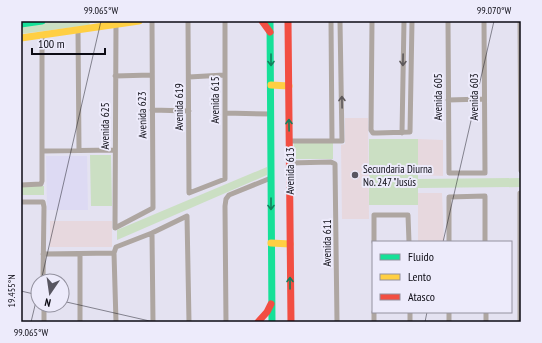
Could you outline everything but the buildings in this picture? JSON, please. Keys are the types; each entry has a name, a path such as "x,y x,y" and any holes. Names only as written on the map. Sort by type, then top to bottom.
{"street":[{"path":"21,24 42,21"},
{"path":"21,38 78,30 92,24 116,24 139,21"},
{"name":"Avenida 623","path":"115,228 153,208 151,75 152,21"},
{"name":"Avenida 619","path":"188,21 189,193 225,179"},
{"name":"Avenida 615","path":"225,21 225,179"},
{"path":"262,21 270,33"},
{"name":"Avenida 613","path":"270,21 272,322"},
{"name":"Avenida 613","path":"288,21 291,322"},
{"path":"331,21 332,141"},
{"path":"290,141 342,141 340,21"},
{"path":"372,21 371,130 373,132 402,133 410,132 412,21"},
{"path":"402,133 404,21"},
{"name":"Avenida 605","path":"448,21 448,173"},
{"name":"Avenida 603","path":"448,173 485,173 484,21"},
{"path":"520,21 521,171"},
{"name":"Avenida 625","path":"115,228 116,24"},
{"path":"78,30 79,150"},
{"path":"21,185 41,184 42,181 42,35"},
{"path":"115,76 151,75"},
{"path":"188,77 224,75"},
{"path":"271,85 289,86"},
{"path":"448,100 484,99"},
{"path":"152,110 189,111"},
{"path":"225,113 271,114"},
{"path":"43,151 115,150"},
{"name":"Avenida 611","path":"290,163 331,162 335,164 337,322"},
{"path":"226,322 226,199 230,195 271,178"},
{"path":"520,193 520,322"},
{"path":"449,241 449,196 485,196 485,241"},
{"path":"21,202 42,202 44,207 43,273"},
{"path":"374,241 374,215 408,215 409,241"},
{"path":"116,322 114,253 116,247 152,233 188,216 189,322"},
{"path":"152,233 153,322"},
{"path":"271,244 290,244"},
{"path":"43,254 114,253"},
{"path":"80,254 80,322"},
{"path":"258,322 267,312 272,303"}],"shaded area":[{"name":"Secundaria Diurna No. 247 \"Jusús","path":"345,118 368,118 369,219 342,219 341,145 345,144"},
{"path":"418,139 443,140 443,176 418,175"},
{"path":"46,156 87,156 88,210 47,210"},
{"path":"418,193 442,193 444,241 418,241"},
{"path":"50,221 112,221 112,247 50,247"}],"green space":[{"path":"57,21 89,21 90,25 21,34 21,26"},
{"path":"369,139 418,139 418,179 521,178 521,187 418,188 418,205 369,205"},
{"path":"294,143 333,143 333,159 293,159"},
{"path":"90,155 111,155 112,206 91,206"},
{"path":"267,167 267,175 117,240 117,230"},
{"path":"21,186 44,186 44,195 21,195"}],"traffic: fast":[{"path":"21,24 42,21"},
{"path":"270,21 272,322"}],"traffic: slow":[{"path":"21,38 139,21"},
{"path":"271,85 289,86"},
{"path":"271,243 290,244"}],"traffic: jam":[{"path":"262,21 270,32"},
{"path":"288,21 291,322"},
{"path":"258,322 267,312 271,304"}],"place":[{"name":"Secundaria Diurna No. 247 \"Jusús","path":"355,175"}]}
